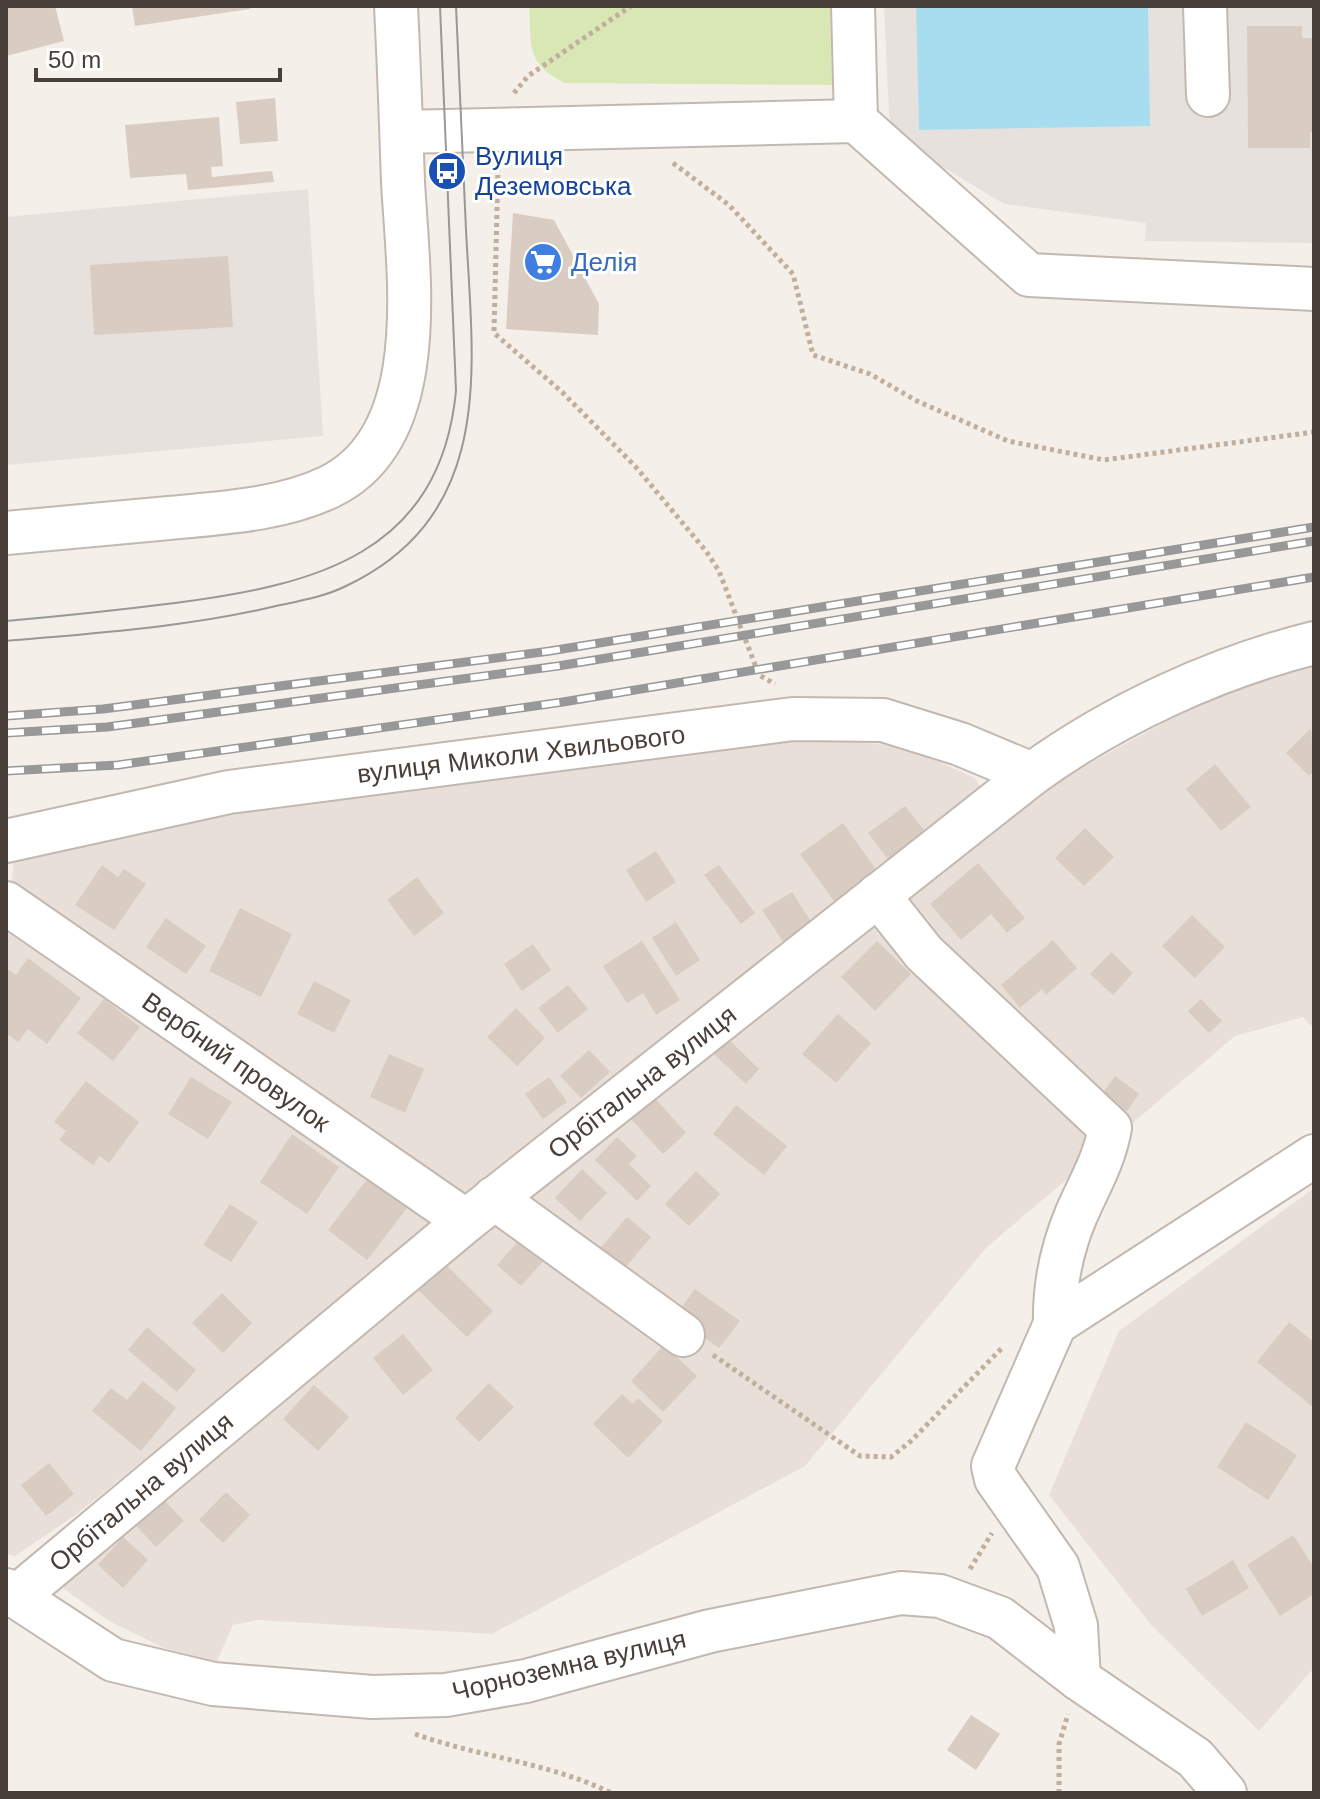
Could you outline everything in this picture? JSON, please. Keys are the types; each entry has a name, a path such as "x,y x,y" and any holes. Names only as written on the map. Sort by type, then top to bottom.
{"street":[{"path":"6,533 226,512 283,502 329,487 348,475 377,445 397,401 409,324 396,6"},
{"path":"853,6 856,121"},
{"path":"1205,6 1208,95"},
{"path":"402,132 856,121 1029,275 1314,289"},
{"name":"Орбітальна вулиця","path":"12,1593 480,1210 1069,747 1250,659 1314,643"},
{"name":"вулиця Миколи Хвильового","path":"6,841 229,792 793,719 883,720 960,744 1032,774"},
{"path":"878,895 924,953 1110,1128 1105,1157 1076,1216 1054,1283 1055,1324 993,1466 996,1479 1058,1567 1076,1626 1079,1679 1195,1758 1225,1793"},
{"name":"Вербний провулок","path":"6,903 480,1210 683,1335"},
{"path":"1055,1324 1314,1156"},
{"name":"Чорноземна вулиця","path":"12,1593 113,1660 213,1684 372,1697 446,1695 526,1681 710,1631 901,1593 940,1596 1000,1618 1079,1679"}],"path":[{"path":"631,6 528,76 489,130 498,242 494,333 562,392 635,466 682,521 719,571 736,622 745,635 759,675 785,689"},
{"path":"671,161 729,205 793,274 813,355 870,374 917,401 1008,441 1104,460 1314,432"},
{"path":"683,1335 860,1456 891,1457 911,1441 1023,1327 1055,1324"},
{"path":"940,1596 973,1565 994,1530 1005,1491"},
{"path":"1059,1793 1059,1744 1079,1679"},
{"path":"405,1731 499,1760 584,1780 611,1793"}],"shaded area":[{"path":"884,6 1314,6 1314,243 1145,241 1146,223 1004,204 890,135"},
{"path":"308,189 323,436 6,465 6,217"},
{"path":"1314,658 1314,1029 1303,1017 1235,1036 987,1247 805,1466 492,1634 257,1620 233,1625 216,1663 162,1647 109,1621 56,1583 166,1481 1021,801 1200,703"},
{"path":"790,735 906,747 975,778 982,790 465,1195 12,882 14,859 241,808"},
{"path":"6,918 436,1219 391,1260 77,1514 15,1556 6,1554"},
{"path":"1314,1188 1314,1668 1259,1731 1152,1626 1049,1495 1119,1331"}],"green space":[{"path":"529,6 830,6 832,85 565,83 543,68 533,52"}],"water":[{"path":"916,6 1148,6 1150,126 919,130"}],"building":[{"path":"6,6 55,6 64,41 6,56"},
{"path":"132,6 249,6 250,9 135,26"},
{"path":"1247,26 1302,26 1302,38 1314,38 1314,132 1310,132 1310,148 1248,148"},
{"path":"275,98 278,141 240,144 236,102"},
{"path":"219,117 223,166 211,167 212,177 272,171 274,182 188,190 186,174 130,178 125,125"},
{"name":"Делія","path":"513,213 554,220 599,304 598,335 506,329"},
{"path":"228,256 233,327 94,335 90,265"},
{"path":"1311,728 1314,771 1309,776 1286,753"},
{"path":"1215,764 1251,807 1221,831 1186,789"},
{"path":"905,806 928,835 891,863 868,833"},
{"path":"843,823 877,871 834,901 800,854"},
{"path":"1085,828 1114,857 1084,886 1055,858"},
{"path":"656,851 676,882 646,902 626,870"},
{"path":"978,863 1025,918 1007,933 991,914 961,940 930,904"},
{"path":"102,865 118,877 124,869 146,884 114,930 75,905"},
{"path":"719,865 755,913 741,924 704,875"},
{"path":"417,877 444,913 414,936 387,900"},
{"path":"792,892 813,925 784,943 762,910"},
{"path":"240,908 292,934 261,997 209,971"},
{"path":"1192,915 1225,947 1195,978 1162,946"},
{"path":"166,918 206,946 186,974 146,947"},
{"path":"676,922 700,960 676,976 652,938"},
{"path":"1053,940 1077,968 1046,995 1042,989 1020,1008 1001,985"},
{"path":"642,941 680,1000 656,1015 643,993 627,1003 603,966"},
{"path":"877,941 911,974 875,1011 841,977"},
{"path":"533,944 551,970 522,991 504,964"},
{"path":"1111,952 1133,973 1113,995 1090,974"},
{"path":"28,958 81,998 47,1044 28,1029 18,1042 6,1033 6,973 9,970 16,975"},
{"path":"314,981 351,1000 334,1033 297,1014"},
{"path":"568,985 588,1009 558,1033 538,1008"},
{"path":"104,999 140,1027 113,1061 77,1033"},
{"path":"1201,999 1222,1021 1209,1033 1188,1011"},
{"path":"516,1008 545,1038 517,1066 487,1037"},
{"path":"838,1014 871,1043 836,1083 802,1054"},
{"path":"728,1039 759,1069 746,1084 714,1054"},
{"path":"589,1050 610,1072 581,1098 560,1076"},
{"path":"389,1054 424,1069 405,1113 370,1097"},
{"path":"1115,1076 1139,1094 1127,1111 1102,1094"},
{"path":"191,1077 232,1102 208,1139 168,1114"},
{"path":"549,1077 567,1102 543,1119 525,1094"},
{"path":"86,1081 139,1122 109,1163 100,1156 93,1165 59,1140 66,1131 54,1122"},
{"path":"653,1096 686,1133 663,1154 629,1117"},
{"path":"736,1105 787,1146 764,1175 713,1134"},
{"path":"292,1134 339,1167 307,1214 260,1182"},
{"path":"617,1137 637,1156 629,1164 651,1186 637,1201 595,1160"},
{"path":"582,1169 607,1193 580,1221 555,1198"},
{"path":"696,1171 720,1194 689,1226 665,1204"},
{"path":"368,1178 407,1208 367,1260 328,1230"},
{"path":"230,1204 258,1222 231,1262 203,1245"},
{"path":"627,1217 651,1237 623,1270 599,1250"},
{"path":"522,1237 546,1258 521,1286 497,1265"},
{"path":"443,1262 493,1311 467,1337 417,1289"},
{"path":"695,1289 740,1321 719,1348 675,1316"},
{"path":"222,1293 252,1323 223,1353 192,1323"},
{"path":"1289,1322 1314,1342 1314,1408 1257,1362"},
{"path":"147,1327 196,1370 177,1392 128,1350"},
{"path":"403,1334 433,1370 403,1395 373,1358"},
{"path":"664,1345 697,1376 663,1412 631,1381"},
{"path":"143,1381 176,1408 141,1451 92,1411 111,1388 127,1400"},
{"path":"489,1383 514,1407 479,1442 455,1418"},
{"path":"314,1385 349,1417 318,1451 283,1419"},
{"path":"622,1394 633,1404 638,1398 663,1421 628,1458 593,1424"},
{"path":"1246,1422 1297,1455 1268,1500 1217,1467"},
{"path":"49,1463 74,1494 46,1516 21,1485"},
{"path":"226,1492 250,1515 223,1543 199,1520"},
{"path":"158,1494 184,1521 156,1547 130,1519"},
{"path":"1293,1535 1314,1567 1314,1594 1280,1616 1247,1565"},
{"path":"123,1537 148,1560 123,1588 98,1565"},
{"path":"1233,1560 1249,1588 1202,1616 1186,1589"},
{"path":"971,1715 1000,1734 976,1770 947,1750"}],"tram line":[{"path":"6,621 226,595 321,571 362,552 397,525 425,491 445,446 456,391 440,6"},
{"path":"6,641 176,624 320,596 346,586 395,556 429,519 452,478 465,432 471,384 456,6"}],"railway":[{"path":"6,716 103,709 550,651 1314,527"},
{"path":"6,733 107,727 558,666 1314,541"},
{"path":"6,771 118,765 563,702 1314,577"}],"place":[{"name":"Вулиця Деземовська","path":"447,171"},
{"name":"Делія","path":"543,262"}]}
